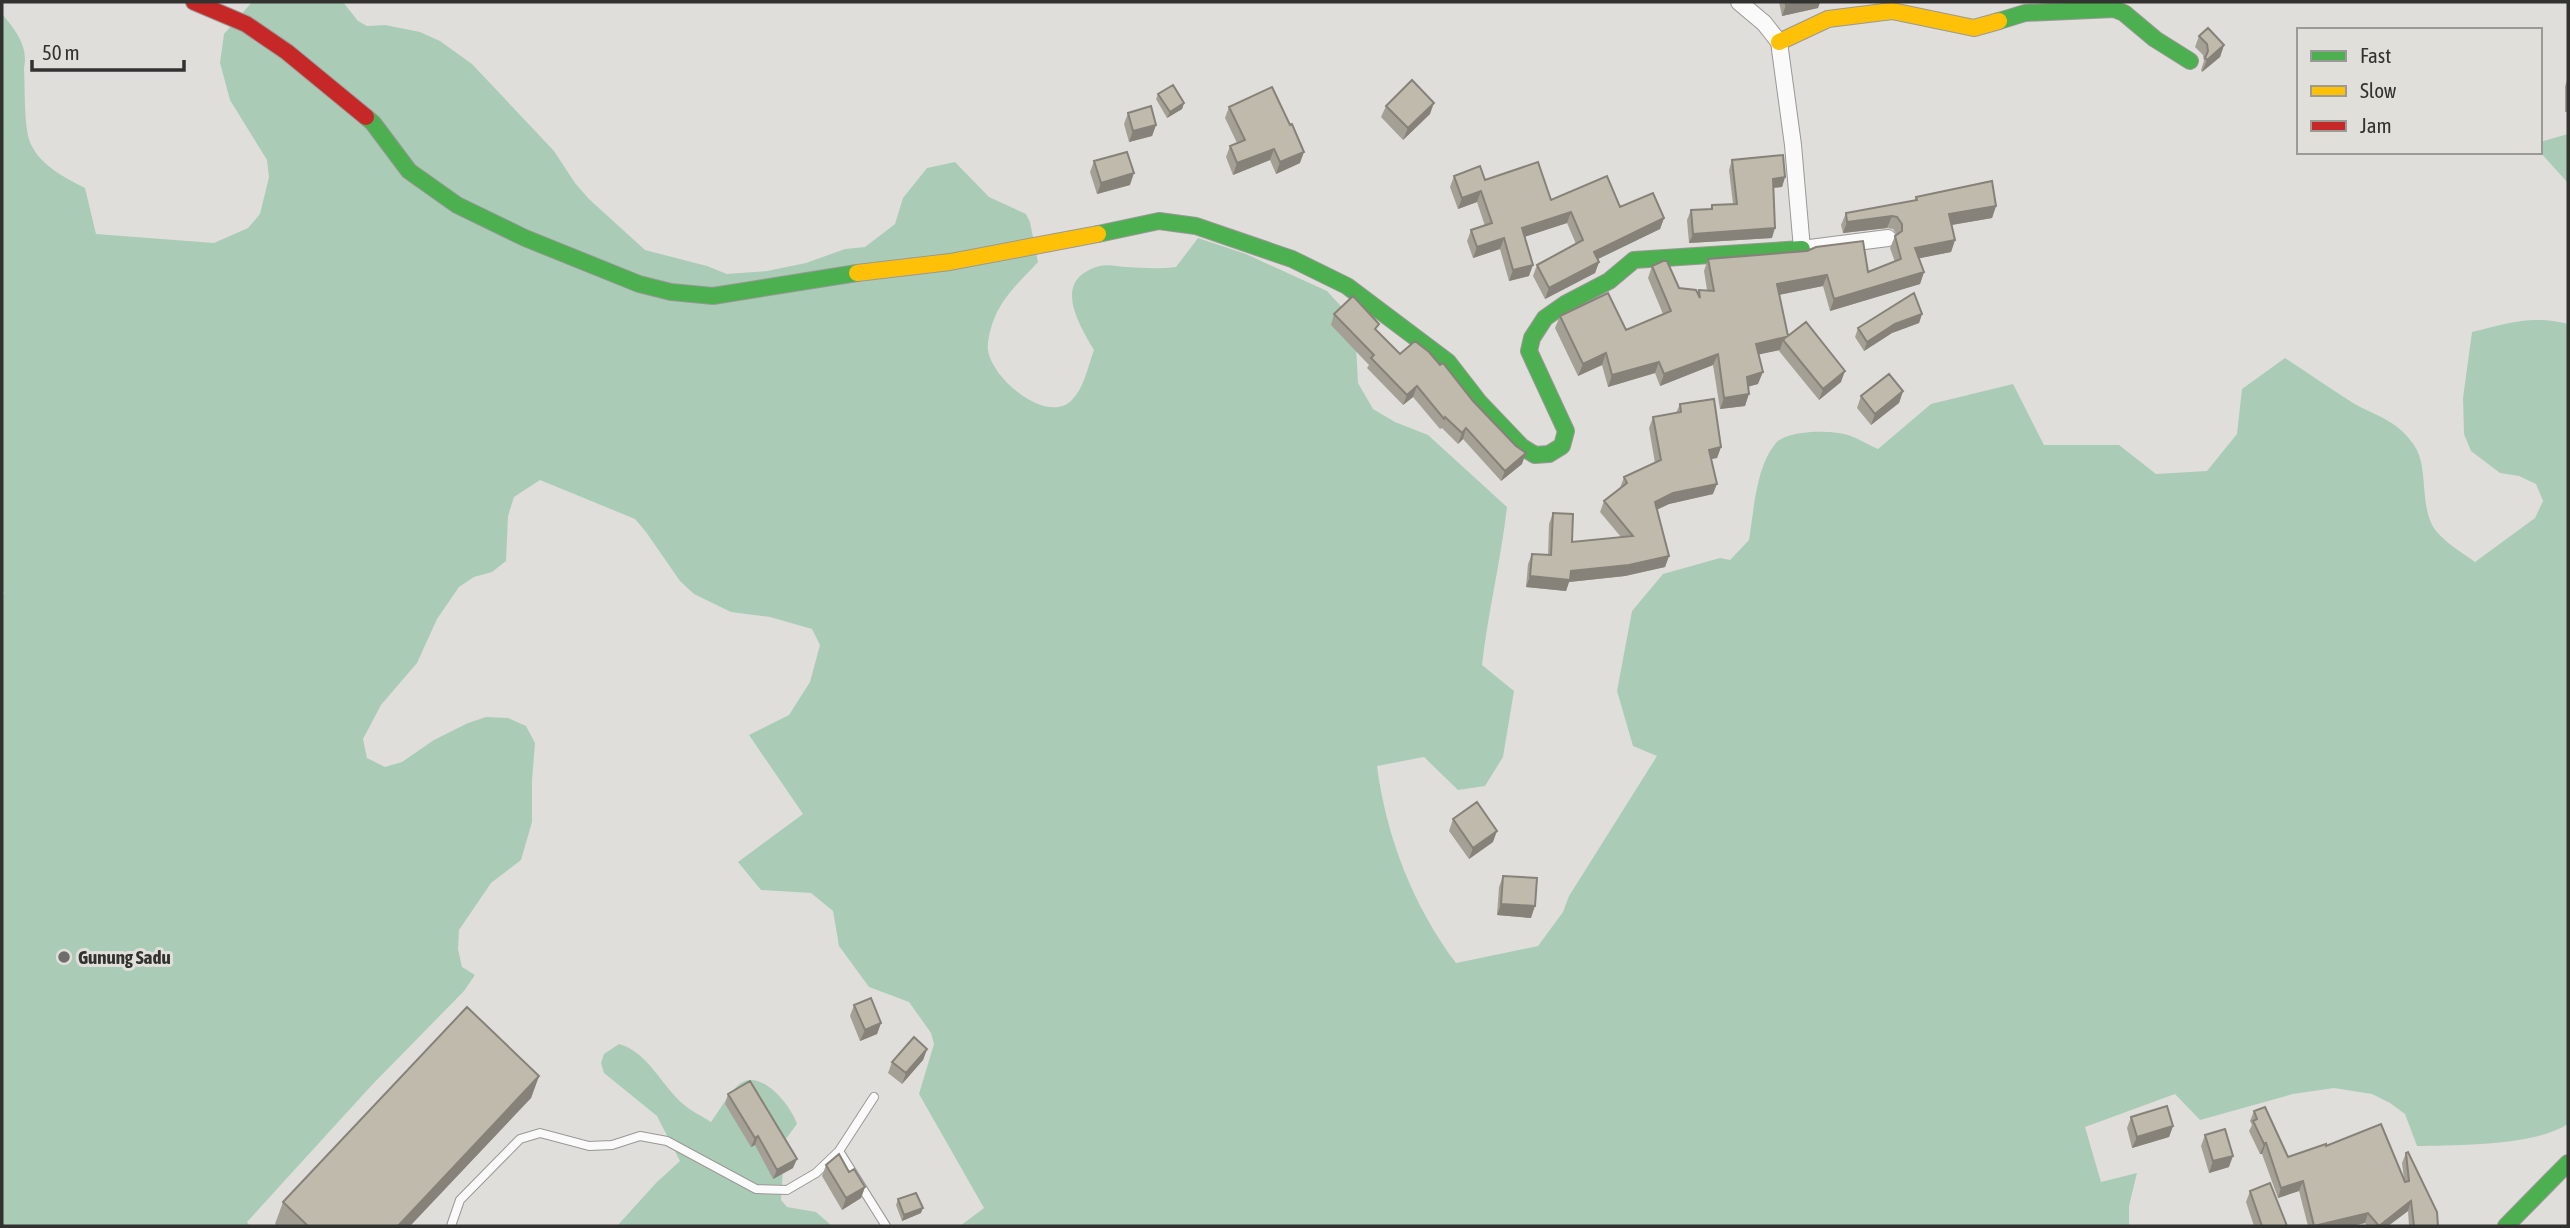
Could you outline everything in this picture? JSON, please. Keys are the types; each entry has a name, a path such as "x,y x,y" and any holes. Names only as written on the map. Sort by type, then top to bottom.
{"street":[{"path":"194,2 246,24 287,52 373,123 409,171 457,205 525,238 639,284 671,292 713,296 812,278 950,262 1158,221 1196,226 1292,259 1347,286 1448,362 1479,402 1522,447 1535,454 1549,454 1562,446 1566,432 1529,351 1530,340 1537,327 1561,306 1616,277 1634,260 1802,249 1888,238"},
{"path":"1739,2 1764,23 1779,42 1793,145 1802,249"},
{"path":"1779,42 1828,19 1892,11 1974,28 2025,13 2114,9 2124,13 2155,39 2190,61"},
{"path":"2506,1226 2568,1163"}],"lane":[{"path":"451,1226 460,1200 520,1139 540,1133 589,1146 612,1146 640,1136 667,1141 756,1189 787,1190 816,1173 839,1151 874,1097"},
{"path":"839,1151 886,1226"}],"green space":[{"path":"252,2 343,2 358,21 367,26 385,25 420,32 440,41 472,64 554,151 589,199 645,250 727,274 767,271 806,263 845,249 865,247 895,224 903,198 927,168 955,162 989,197 1026,214 1030,222 1038,262 1000,308 991,330 989,355 995,368 1018,393 1047,407 1061,406 1072,400 1080,389 1094,350 1081,327 1073,303 1072,291 1076,281 1085,272 1110,265 1176,267 1198,238 1246,254 1327,291 1351,317 1355,326 1358,383 1373,409 1395,422 1428,435 1507,507 1482,665 1514,691 1503,757 1485,786 1458,790 1424,757 1377,766 1387,818 1414,894 1456,963 1538,946 1563,912 1569,896 1657,756 1633,746 1617,691 1632,611 1663,574 1720,558 1730,560 1749,540 1760,476 1769,453 1781,439 1809,432 1837,433 1878,449 1931,404 2013,384 2044,445 2119,445 2156,474 2207,471 2237,434 2242,389 2285,358 2353,403 2386,419 2407,436 2419,454 2431,523 2445,540 2475,562 2535,518 2543,501 2536,484 2519,476 2500,473 2471,451 2464,434 2463,398 2472,332 2531,320 2568,324 2568,1124 2536,1137 2516,1140 2417,1146 2405,1114 2372,1094 2334,1088 2293,1094 2200,1120 2175,1094 2085,1127 2101,1182 2137,1173 2129,1206 2129,1226 960,1226 984,1208 919,1094 934,1044 931,1033 909,1002 869,987 839,946 833,911 811,893 761,890 738,862 803,814 749,735 789,715 810,682 820,645 812,629 770,617 731,612 694,594 680,581 635,519 540,480 514,497 508,516 506,561 492,572 474,577 459,587 437,619 417,663 381,705 363,739 367,758 385,767 402,762 434,740 486,717 508,718 526,726 535,743 532,822 521,860 491,883 459,930 458,949 462,967 475,975 464,991 371,1086 247,1222 250,1226 2,1226 2,14 23,46 29,139 38,155 52,169 85,188 96,234 214,243 248,228 260,214 269,177 267,160 230,100 220,63 224,34"},
{"path":"2568,134 2568,183 2542,154 2542,141"},
{"path":"619,1044 638,1054 683,1104 711,1122 733,1090 746,1081 755,1080 773,1090 788,1107 797,1124 785,1140 781,1200 787,1207 816,1212 832,1226 617,1226 680,1161 657,1116 604,1073 601,1063 604,1054"}],"building":[{"path":"2208,28 2224,45 2207,60 2207,44 2199,36"},
{"path":"1412,80 1434,103 1408,128 1386,106"},
{"path":"1173,85 1184,103 1170,112 1158,94"},
{"path":"1272,87 1304,152 1280,162 1274,149 1237,163 1230,146 1245,140 1229,107"},
{"path":"1151,106 1156,125 1133,131 1128,113"},
{"path":"1127,152 1134,173 1101,183 1094,161"},
{"path":"1783,155 1785,177 1773,179 1775,228 1693,234 1691,210 1712,209 1712,205 1737,204 1732,160"},
{"path":"1538,162 1551,200 1607,176 1620,207 1653,193 1664,218 1594,252 1599,262 1549,288 1537,265 1583,240 1571,212 1522,228 1533,265 1513,270 1504,238 1477,247 1471,230 1492,223 1481,191 1462,198 1454,176 1480,166 1485,180"},
{"path":"1992,181 1996,206 1949,214 1955,240 1915,248 1924,272 1834,299 1827,275 1777,284 1788,336 1806,322 1845,371 1823,389 1783,340 1786,337 1756,344 1763,372 1747,377 1749,394 1724,398 1718,354 1664,374 1659,362 1612,375 1606,353 1583,364 1560,316 1608,293 1626,330 1671,311 1652,266 1663,261 1667,261 1679,288 1696,290 1700,298 1699,290 1714,291 1708,259 1807,251 1816,247 1863,241 1868,272 1901,259 1895,236 1902,231 1902,224 1897,217 1892,216 1847,222 1846,213 1917,200 1916,197"},
{"path":"1914,293 1922,314 1895,324 1867,342 1858,328"},
{"path":"1353,296 1379,324 1375,329 1400,354 1415,341 1440,365 1443,363 1473,401 1526,453 1505,471 1466,428 1462,433 1445,417 1444,419 1417,386 1407,395 1371,358 1374,355 1334,314"},
{"path":"1889,374 1903,391 1875,414 1861,396"},
{"path":"1714,399 1721,447 1709,450 1717,484 1673,493 1655,502 1669,556 1629,565 1571,571 1570,580 1530,576 1532,554 1551,555 1553,513 1573,514 1572,542 1633,536 1604,501 1627,483 1624,477 1661,460 1653,417 1681,412 1680,404"},
{"path":"1477,802 1497,831 1473,848 1453,819"},
{"path":"1503,876 1537,878 1535,906 1501,904"},
{"path":"871,998 881,1023 865,1030 854,1005"},
{"path":"467,1007 539,1076 398,1226 308,1226 283,1202"},
{"path":"914,1037 927,1049 906,1073 892,1062"},
{"path":"750,1081 797,1159 777,1170 758,1136 755,1138 728,1094"},
{"path":"2167,1106 2173,1126 2137,1137 2131,1117"},
{"path":"2265,1107 2288,1157 2326,1146 2381,1124 2405,1182 2409,1181 2408,1152 2437,1212 2438,1226 2414,1226 2411,1201 2379,1226 2368,1213 2314,1226 2303,1181 2281,1188 2266,1143 2264,1144 2253,1121 2257,1119 2254,1111"},
{"path":"2225,1129 2233,1156 2213,1161 2205,1135"},
{"path":"839,1154 849,1172 854,1169 865,1187 846,1198 826,1165"},
{"path":"2270,1183 2287,1226 2262,1226 2250,1191"},
{"path":"916,1193 923,1208 904,1215 898,1199"}],"traffic: fast":[{"path":"1999,21 2025,13 2114,9 2124,13 2155,39 2190,61"},
{"path":"366,117 409,171 457,205 525,238 639,284 671,292 713,296 857,273"},
{"path":"1098,234 1159,221 1196,226 1292,259 1347,286 1448,362 1479,402 1522,447 1535,455 1549,454 1562,446 1566,431 1529,351 1532,338 1545,318 1565,304 1609,281 1634,260 1802,249"},
{"path":"2506,1226 2568,1163"}],"traffic: slow":[{"path":"1779,42 1828,19 1892,11 1974,28 1999,21"},
{"path":"857,273 950,262 1098,234"}],"traffic: jam":[{"path":"194,2 246,24 287,52 366,117"}],"place":[{"name":"Gunung Sadu","path":"64,957"}]}
